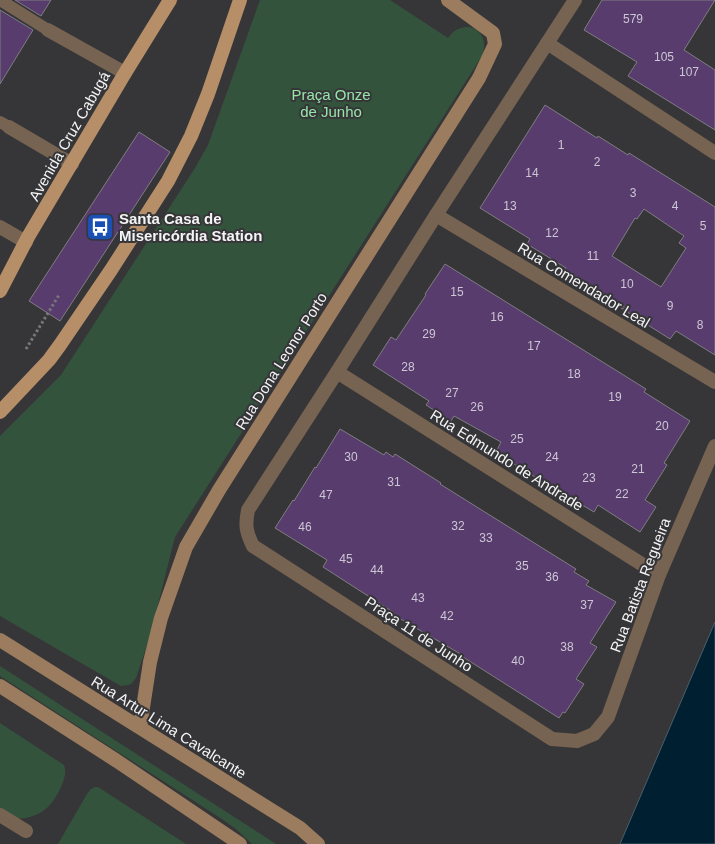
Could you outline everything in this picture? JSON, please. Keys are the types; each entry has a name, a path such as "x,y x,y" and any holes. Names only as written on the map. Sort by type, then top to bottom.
{"main road":[{"name":"Avenida Cruz Cabugá","path":"0,291 26,242 170,0"},
{"path":"0,412 49,360 60,345 168,181 191,136 208,94 240,0"},
{"name":"Rua Dona Leonor Porto","path":"140,727 150,662 160,618 186,547 219,490 478,78 495,44 493,33 448,0"},
{"name":"Rua Artur Lima Cavalcante","path":"0,640 300,828 318,844"},
{"path":"0,686 118,761 240,844"}],"street":[{"path":"337,372 575,0"},
{"path":"48,30 125,73"},
{"path":"548,43 715,154"},
{"path":"4,125 72,164"},
{"name":"Rua Comendador Leal","path":"436,215 715,382"},
{"path":"0,226 26,242"},
{"name":"Praça 11 de Junho","path":"337,372 248,510 247,534 253,546 552,739 577,741 594,734"},
{"name":"Rua Edmundo de Andrade","path":"337,372 659,575"},
{"name":"Rua Batista Regueira","path":"594,734 608,717 659,575 715,446"},
{"path":"0,815 26,831"}],"lane":[{"path":"0,0 48,30"}],"path":[{"path":"22,356 59,295"}],"green space":[{"name":"Praça Onze de Junho","path":"260,0 390,0 448,38 454,31 461,28 475,29 483,39 484,47 482,56 175,537 150,636 136,678 131,684 121,686 0,616 0,436 61,375 195,168 208,145"},
{"path":"0,666 276,844 252,844 222,819 0,676"},
{"path":"0,723 64,765 64,779 56,797 44,810 29,817 0,818"},
{"path":"95,787 98,787 186,844 58,844 87,794"}],"water":[{"path":"715,622 715,844 620,844"}],"building":[{"path":"15,0 51,0 41,16"},
{"path":"602,0 715,0 684,50 715,70 715,130 628,76 637,62 584,30"},
{"path":"0,10 33,30 0,84"},
{"path":"545,105 597,138 598,136 628,155 629,153 715,207 715,355 676,331 670,339 621,308 626,308 565,270 566,268 527,244 530,239 480,208","holes":["644,209 684,236 679,243 686,248 661,287 612,256 635,218 637,219"]},
{"name":"Santa Casa de Misericórdia Station","path":"139,132 170,152 60,321 29,301"},
{"path":"445,264 646,389 644,392 690,421 664,463 667,465 645,500 656,507 640,532 598,505 594,512 520,468 496,452 501,442 454,416 451,421 426,405 429,401 373,365 391,337 396,340"},
{"path":"340,429 384,455 386,452 393,457 395,454 576,569 574,572 589,581 586,585 616,602 590,643 597,647 576,679 584,684 565,713 563,712 559,718 464,656 392,614 393,612 323,567 327,560 275,528"}],"place":[{"name":"Santa Casa de Misericórdia Station","path":"100,227"}]}
